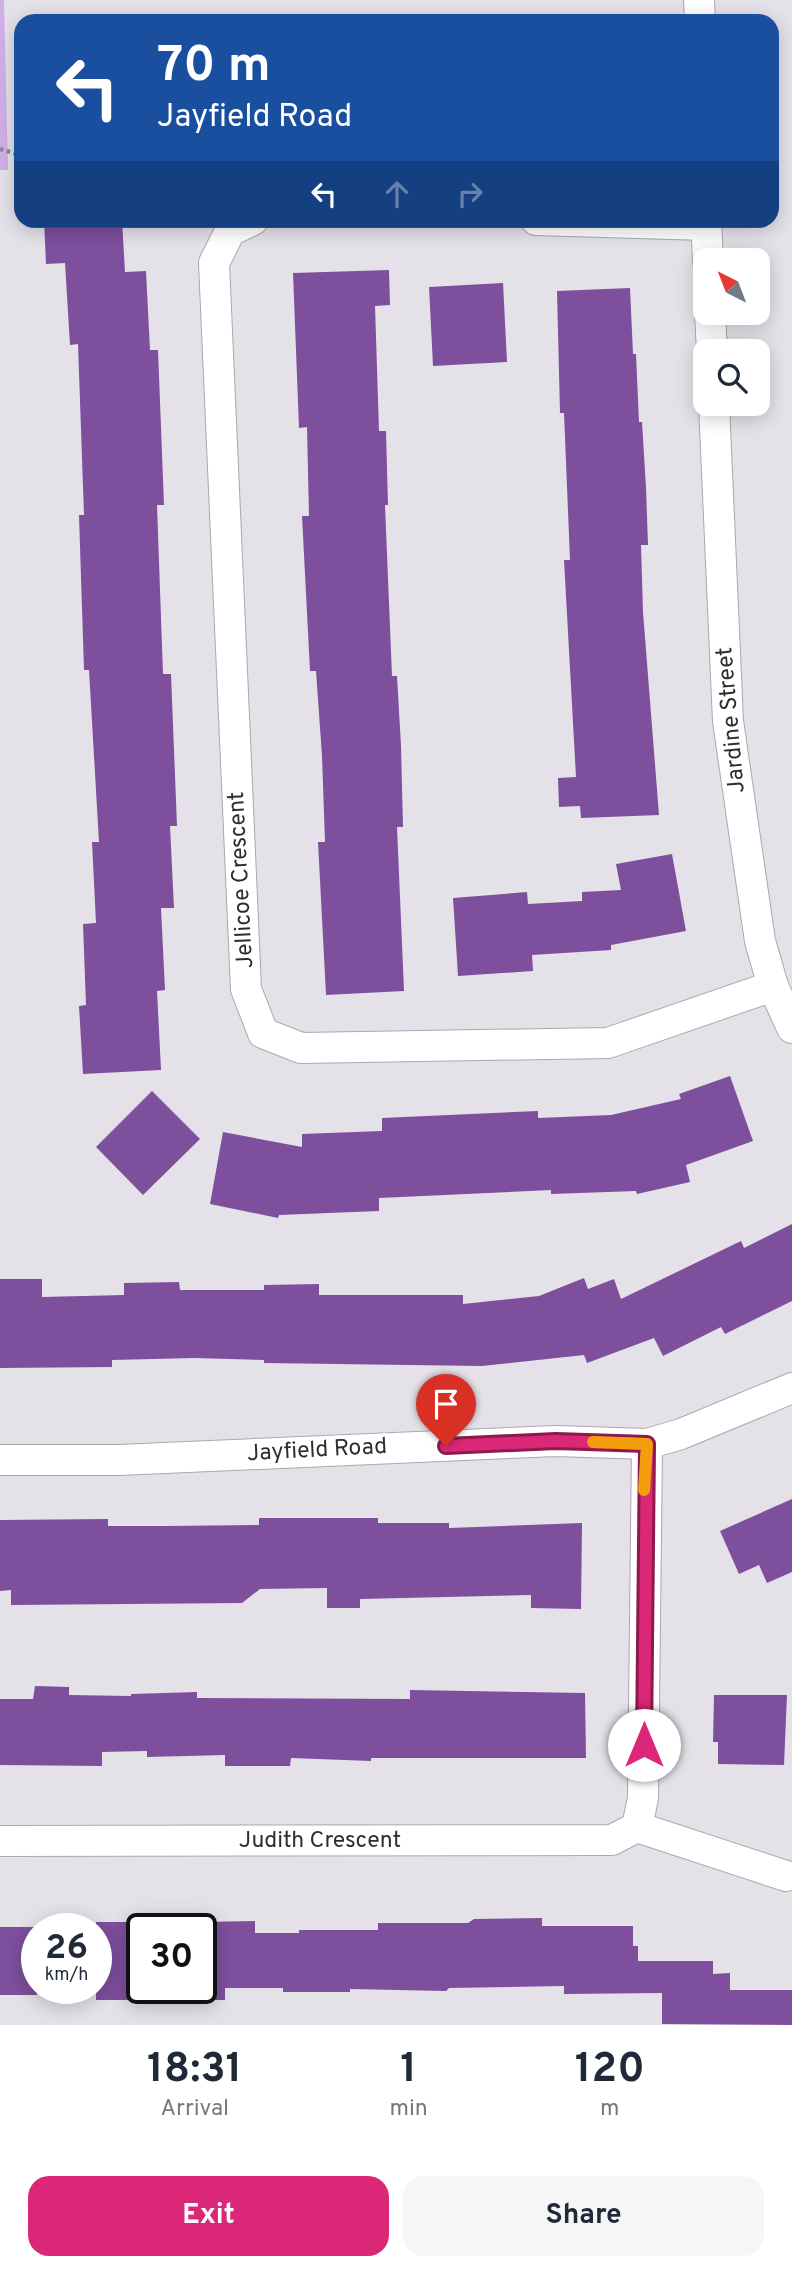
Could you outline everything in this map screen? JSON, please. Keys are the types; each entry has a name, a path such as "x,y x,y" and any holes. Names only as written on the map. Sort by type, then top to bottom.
{"street":[{"name":"Jellicoe Crescent","path":"236,228 230,231 214,262 246,989 263,1033 301,1048 608,1042 773,986"},
{"path":"707,228 708,248"},
{"name":"Jardine Street","path":"715,416 728,721 760,942 773,986 792,1028"},
{"name":"Jayfield Road","path":"0,1460 119,1460 556,1441 647,1444 681,1434 792,1388"},
{"path":"647,1444 643,1798 637,1827 786,1876"},
{"name":"Judith Crescent","path":"0,1841 612,1840 637,1827"}],"shaded area":[{"path":"0,0 4,0 8,170 0,170"}],"building":[{"path":"44,228 122,228 125,272 146,271 150,350 158,350 164,505 157,505 163,674 171,674 177,826 170,826 174,908 161,908 165,990 157,991 161,1070 83,1074 79,1006 86,1005 83,924 96,923 92,842 99,842 89,670 84,670 79,515 84,515 78,344 70,345 65,263 46,264"},
{"path":"389,270 390,305 375,306 379,431 386,431 388,505 385,505 392,676 397,676 401,746 403,827 397,827 404,991 326,995 318,842 325,842 322,756 316,671 310,671 302,516 309,516 307,427 299,428 293,273"},
{"path":"503,283 507,362 433,366 429,287"},
{"path":"630,288 633,354 636,354 646,488 648,545 641,545 643,612 659,815 581,818 580,806 559,807 558,778 576,777 564,560 570,560 564,413 560,413 557,291"},
{"path":"672,854 686,931 611,945 611,950 532,955 533,971 458,976 453,898 527,892 528,904 582,901 582,892 621,890 616,864"},
{"path":"730,1076 753,1141 686,1165 690,1182 637,1194 636,1191 551,1194 551,1190 379,1198 379,1211 279,1215 278,1218 210,1204 223,1132 302,1147 302,1134 382,1131 382,1118 538,1111 538,1118 611,1115 681,1099 679,1094"},
{"path":"152,1091 200,1139 143,1195 96,1147"},
{"path":"792,1224 792,1301 725,1334 721,1327 663,1356 654,1338 587,1363 584,1355 482,1366 264,1363 264,1360 194,1358 112,1360 112,1367 0,1368 0,1279 42,1279 42,1297 124,1295 124,1283 179,1282 180,1290 264,1290 264,1285 319,1284 319,1295 463,1295 463,1304 539,1296 584,1278 588,1289 614,1279 621,1299 741,1241 744,1248"},
{"path":"792,1499 792,1572 767,1583 759,1565 739,1574 720,1531"},
{"path":"259,1518 378,1518 378,1523 449,1523 449,1528 582,1523 581,1609 531,1608 531,1595 360,1599 360,1608 327,1608 327,1588 260,1589 242,1603 11,1605 11,1590 0,1591 0,1520 108,1519 108,1526 168,1526 259,1525"},
{"path":"35,1686 69,1687 69,1695 131,1696 197,1692 197,1698 410,1699 410,1690 585,1693 586,1758 371,1758 371,1761 291,1758 290,1766 225,1766 225,1755 147,1757 147,1751 102,1752 102,1766 0,1765 0,1699 33,1699"},
{"path":"714,1695 787,1695 784,1765 718,1764 718,1742 713,1742"},
{"path":"542,1918 542,1926 633,1926 633,1946 638,1946 638,1961 713,1961 713,1974 730,1973 730,1990 792,1990 792,2025 662,2024 662,1993 564,1994 564,1986 449,1988 446,1991 350,1989 350,1992 283,1992 283,1988 225,1988 225,2000 217,2000 217,1922 255,1921 255,1933 299,1933 299,1930 378,1930 378,1923 468,1923 474,1919"},
{"path":"112,1922 126,1922 126,2000 112,2000"},
{"path":"0,1927 21,1927 21,1995 0,1995"}],"slow traffic":[{"path":"593,1442 647,1444 644,1490"}],"route":[{"path":"446,1446 556,1441 647,1444 644,1745"}]}
